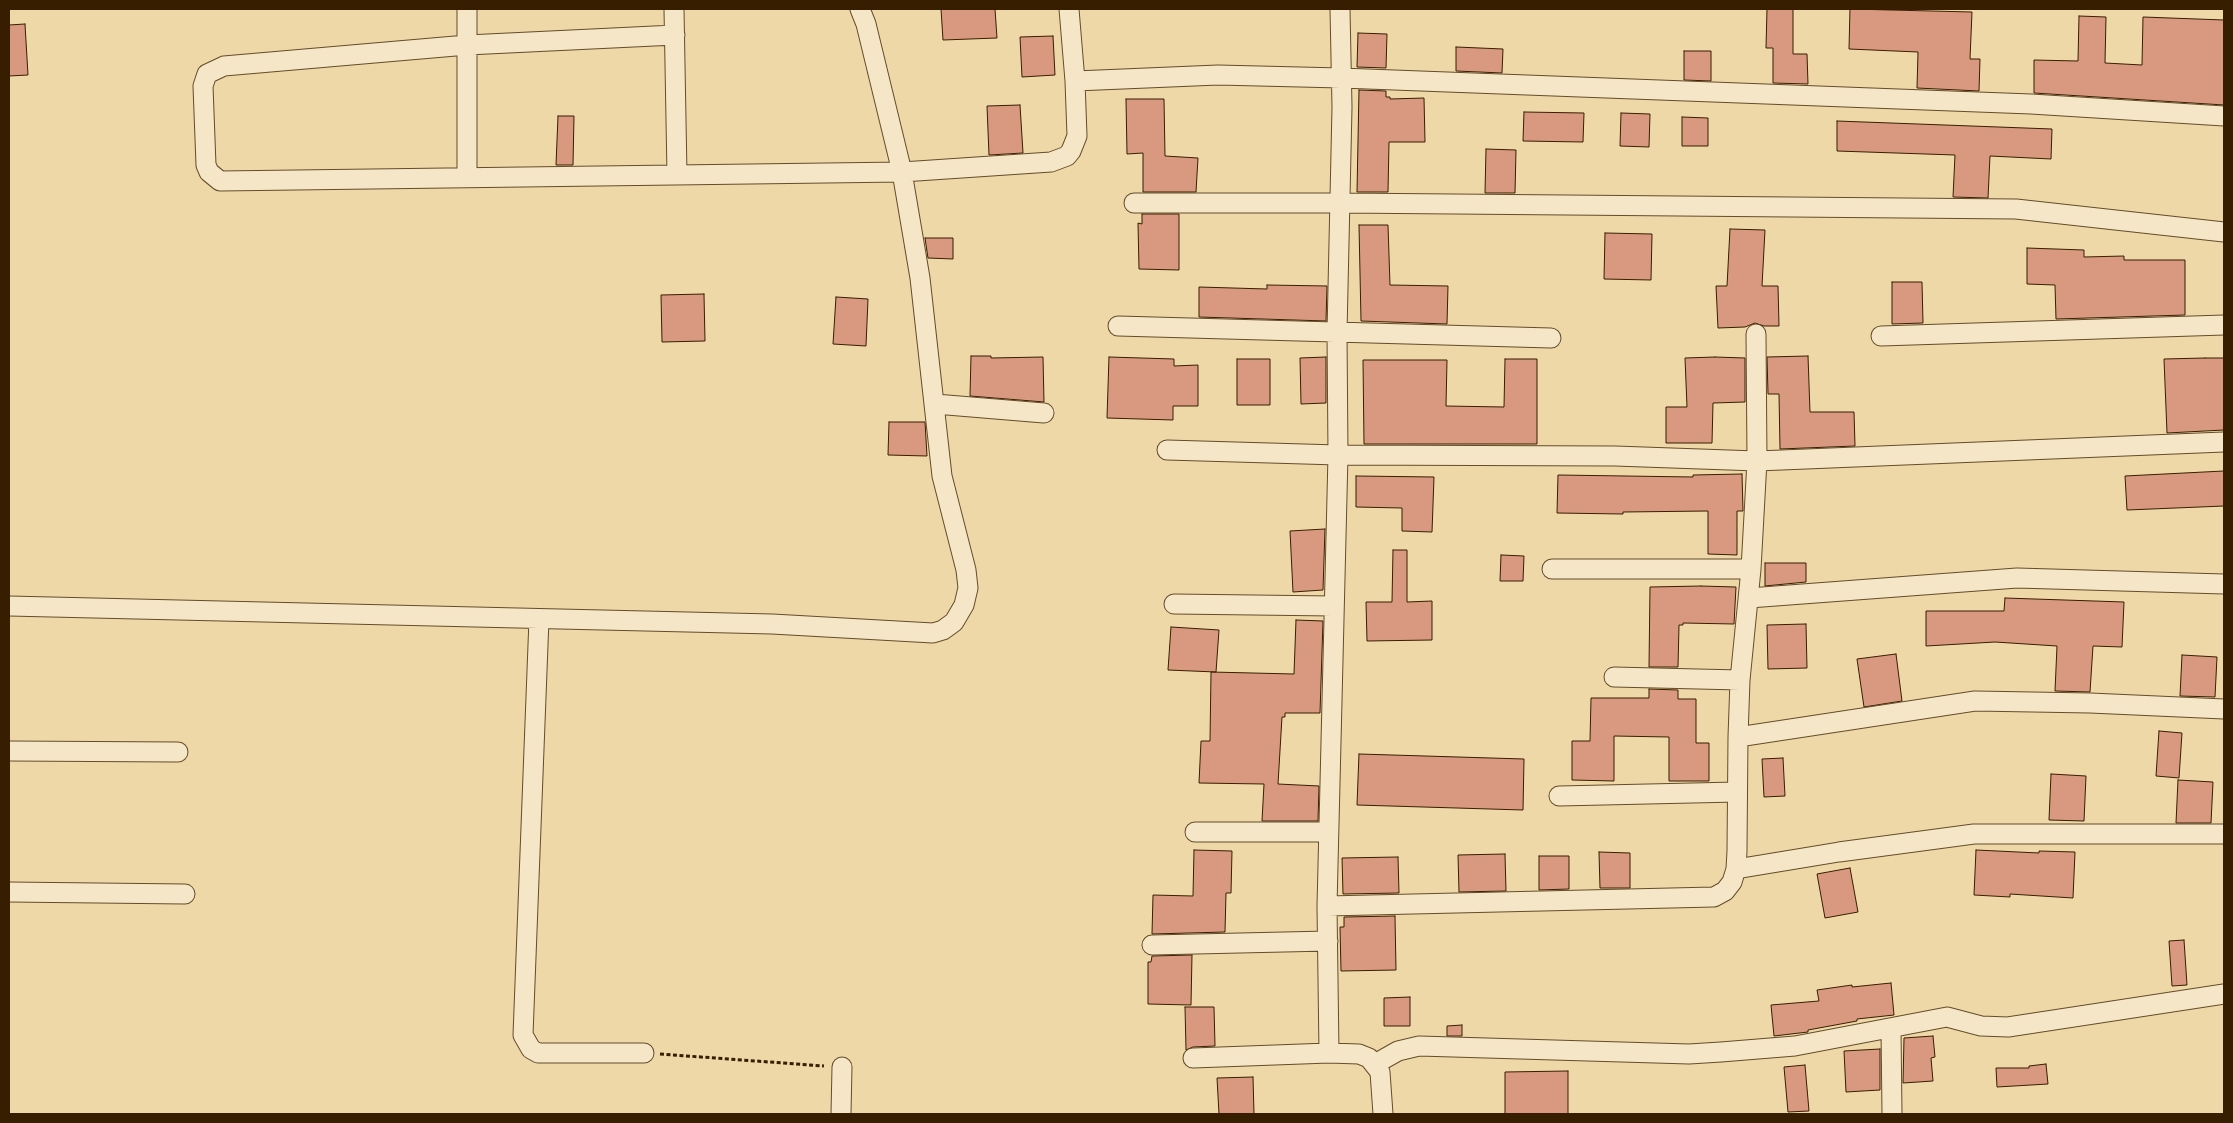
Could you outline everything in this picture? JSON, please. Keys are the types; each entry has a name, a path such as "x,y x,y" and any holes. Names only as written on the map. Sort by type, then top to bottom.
{"street":[{"path":"467,9 467,177"},
{"path":"674,9 677,174"},
{"path":"9,606 772,624 933,633 943,630 954,622 964,605 968,588 966,570 942,476 920,278 902,172 866,24 860,9"},
{"path":"675,35 467,45 224,66 214,69 207,74 203,86 206,165 215,178 220,180 902,172 1051,162 1067,156 1077,136 1076,81 1069,9"},
{"path":"1329,1053 1327,906 1338,455 1337,333 1341,203 1340,9"},
{"path":"1076,81 1218,75 1341,78 2022,104 2224,116"},
{"path":"1134,203 2016,209 2224,232"},
{"path":"1881,336 2224,325"},
{"path":"1118,326 1550,338"},
{"path":"1327,906 1714,897 1725,891 1732,882 1736,869 1740,680 1749,598 1757,461 1756,334"},
{"path":"935,404 1044,414"},
{"path":"1167,450 1338,455 1615,456 1757,461 2224,442"},
{"path":"1552,569 1751,569"},
{"path":"1749,598 2017,578 2224,584"},
{"path":"1174,604 1333,606"},
{"path":"539,619 523,1035 531,1050 538,1053 644,1053"},
{"path":"1614,677 1740,680"},
{"path":"1738,736 1975,701 2090,703 2224,710"},
{"path":"9,751 178,752"},
{"path":"1559,796 1737,792"},
{"path":"1195,832 1328,832"},
{"path":"1736,869 1839,852 1974,834 2224,834"},
{"path":"9,892 185,894"},
{"path":"1152,945 1328,942"},
{"path":"1375,1064 1398,1051 1419,1046 1689,1054 1795,1046 1947,1018 1981,1026 2008,1027 2224,994"},
{"path":"1891,1029 1892,1114"},
{"path":"1193,1058 1329,1053 1360,1054 1375,1064 1380,1072 1383,1114"},
{"path":"841,1114 842,1067"}],"path":[{"path":"644,1053 842,1067"}],"building":[{"path":"941,9 995,9 997,38 943,40"},
{"path":"1767,9 1793,9 1793,54 1807,54 1808,84 1773,83 1773,48 1766,48"},
{"path":"1850,9 1972,12 1970,59 1980,59 1979,91 1917,88 1918,52 1849,49"},
{"path":"2079,16 2106,17 2105,63 2142,65 2143,17 2224,20 2224,105 2034,93 2034,60 2078,61"},
{"path":"25,24 28,75 9,76 9,25"},
{"path":"1358,33 1387,34 1386,68 1357,67"},
{"path":"1053,36 1055,75 1022,77 1020,37"},
{"path":"1456,47 1503,49 1502,73 1456,71"},
{"path":"1684,51 1711,51 1711,81 1684,80"},
{"path":"1359,90 1386,91 1386,97 1390,97 1390,99 1424,98 1425,142 1389,142 1388,192 1357,192"},
{"path":"1126,99 1164,99 1165,156 1198,158 1196,192 1143,192 1143,153 1127,154"},
{"path":"1020,105 1023,153 989,155 987,106"},
{"path":"1524,112 1584,113 1583,142 1523,141"},
{"path":"1621,113 1650,114 1649,147 1620,146"},
{"path":"558,116 574,116 573,165 556,165"},
{"path":"1682,117 1708,118 1708,146 1682,146"},
{"path":"1837,121 2052,129 2051,159 1990,156 1988,198 1953,197 1955,155 1837,151"},
{"path":"1486,149 1516,150 1515,193 1485,193"},
{"path":"1142,214 1179,214 1179,270 1139,269 1138,223 1142,224"},
{"path":"1359,225 1388,225 1390,285 1448,286 1447,324 1361,321"},
{"path":"1730,229 1765,230 1762,286 1778,286 1779,326 1764,326 1755,323 1745,327 1718,328 1716,286 1727,286"},
{"path":"1605,233 1652,234 1651,280 1604,279"},
{"path":"925,238 953,238 953,259 928,258"},
{"path":"2027,248 2084,250 2084,257 2124,256 2124,260 2185,260 2185,315 2056,319 2055,285 2027,284"},
{"path":"1892,282 1922,282 1923,323 1892,324"},
{"path":"1267,285 1327,286 1326,321 1199,317 1199,287 1267,289"},
{"path":"704,294 705,341 662,342 661,295"},
{"path":"836,297 868,299 866,346 833,344"},
{"path":"971,356 991,356 991,358 1043,357 1044,402 970,396"},
{"path":"1808,356 1810,412 1854,412 1855,446 1780,449 1779,394 1768,394 1767,357"},
{"path":"1109,357 1174,359 1174,366 1198,365 1198,406 1173,406 1173,420 1107,418"},
{"path":"1326,357 1326,403 1301,404 1300,358"},
{"path":"1685,358 1745,358 1745,402 1713,403 1712,443 1666,443 1666,407 1687,407"},
{"path":"2224,358 2224,430 2167,433 2164,359"},
{"path":"1237,359 1270,359 1270,405 1237,405"},
{"path":"1505,359 1537,359 1537,444 1364,444 1363,360 1447,360 1446,406 1504,407"},
{"path":"889,422 925,422 927,456 888,455"},
{"path":"2224,471 2224,506 2127,510 2125,476"},
{"path":"1742,474 1743,511 1737,511 1737,555 1708,554 1708,511 1623,512 1623,514 1557,513 1558,475 1693,477 1693,475"},
{"path":"1356,476 1434,477 1432,532 1402,531 1402,508 1356,507"},
{"path":"1325,529 1323,590 1293,592 1290,531"},
{"path":"1393,550 1407,550 1407,602 1432,601 1432,640 1367,641 1366,602 1392,602"},
{"path":"1501,555 1524,556 1523,581 1500,581"},
{"path":"1765,563 1806,563 1806,582 1765,586"},
{"path":"1650,587 1736,587 1734,624 1683,623 1683,625 1679,625 1678,667 1649,667"},
{"path":"2005,598 2124,602 2122,647 2093,646 2090,692 2055,691 2057,646 1995,642 1926,646 1926,611 2004,611"},
{"path":"1296,620 1323,621 1320,713 1285,713 1285,717 1282,717 1278,784 1319,786 1318,821 1262,821 1264,784 1199,783 1201,741 1210,741 1211,672 1294,674"},
{"path":"1806,624 1807,668 1768,669 1767,625"},
{"path":"1171,627 1219,630 1216,672 1168,670"},
{"path":"1896,654 1902,701 1864,707 1857,659"},
{"path":"2182,655 2217,657 2215,697 2180,696"},
{"path":"1649,689 1678,690 1678,699 1696,699 1696,743 1709,743 1709,781 1669,781 1669,737 1614,736 1614,781 1572,780 1572,741 1590,741 1591,698 1649,698"},
{"path":"2159,731 2182,733 2179,778 2156,776"},
{"path":"1359,754 1524,759 1523,810 1357,805"},
{"path":"1783,758 1785,796 1764,797 1762,759"},
{"path":"2051,774 2086,776 2084,821 2049,820"},
{"path":"2178,780 2213,782 2211,823 2176,823"},
{"path":"1194,850 1232,851 1231,893 1226,893 1225,932 1152,934 1153,895 1193,896"},
{"path":"1976,850 2039,853 2039,851 2075,852 2073,898 2010,894 2010,897 1974,895"},
{"path":"1599,852 1630,853 1630,888 1600,888"},
{"path":"1505,854 1506,891 1459,892 1458,855"},
{"path":"1539,856 1569,856 1569,889 1539,890"},
{"path":"1398,857 1399,893 1343,894 1342,858"},
{"path":"1850,868 1858,912 1825,918 1817,874"},
{"path":"1395,916 1396,970 1341,971 1340,927 1344,927 1344,917"},
{"path":"2184,940 2187,985 2172,986 2169,941"},
{"path":"1192,955 1191,1005 1148,1004 1148,962 1151,962 1152,956"},
{"path":"1891,983 1894,1015 1857,1019 1857,1021 1808,1030 1808,1032 1774,1036 1771,1005 1819,1001 1817,990 1852,985 1852,987"},
{"path":"1410,997 1410,1026 1384,1026 1384,998"},
{"path":"1185,1007 1214,1007 1215,1046 1193,1047 1186,1050"},
{"path":"1462,1025 1462,1036 1447,1036 1447,1026"},
{"path":"1933,1036 1935,1057 1931,1058 1933,1081 1903,1083 1904,1038"},
{"path":"1880,1049 1880,1090 1846,1092 1844,1051"},
{"path":"2046,1064 2048,1084 1997,1087 1996,1068 2029,1068 2029,1066"},
{"path":"1805,1065 1809,1111 1788,1112 1784,1067"},
{"path":"1568,1071 1568,1114 1505,1114 1505,1072"},
{"path":"1253,1077 1254,1114 1219,1114 1217,1078"}]}
